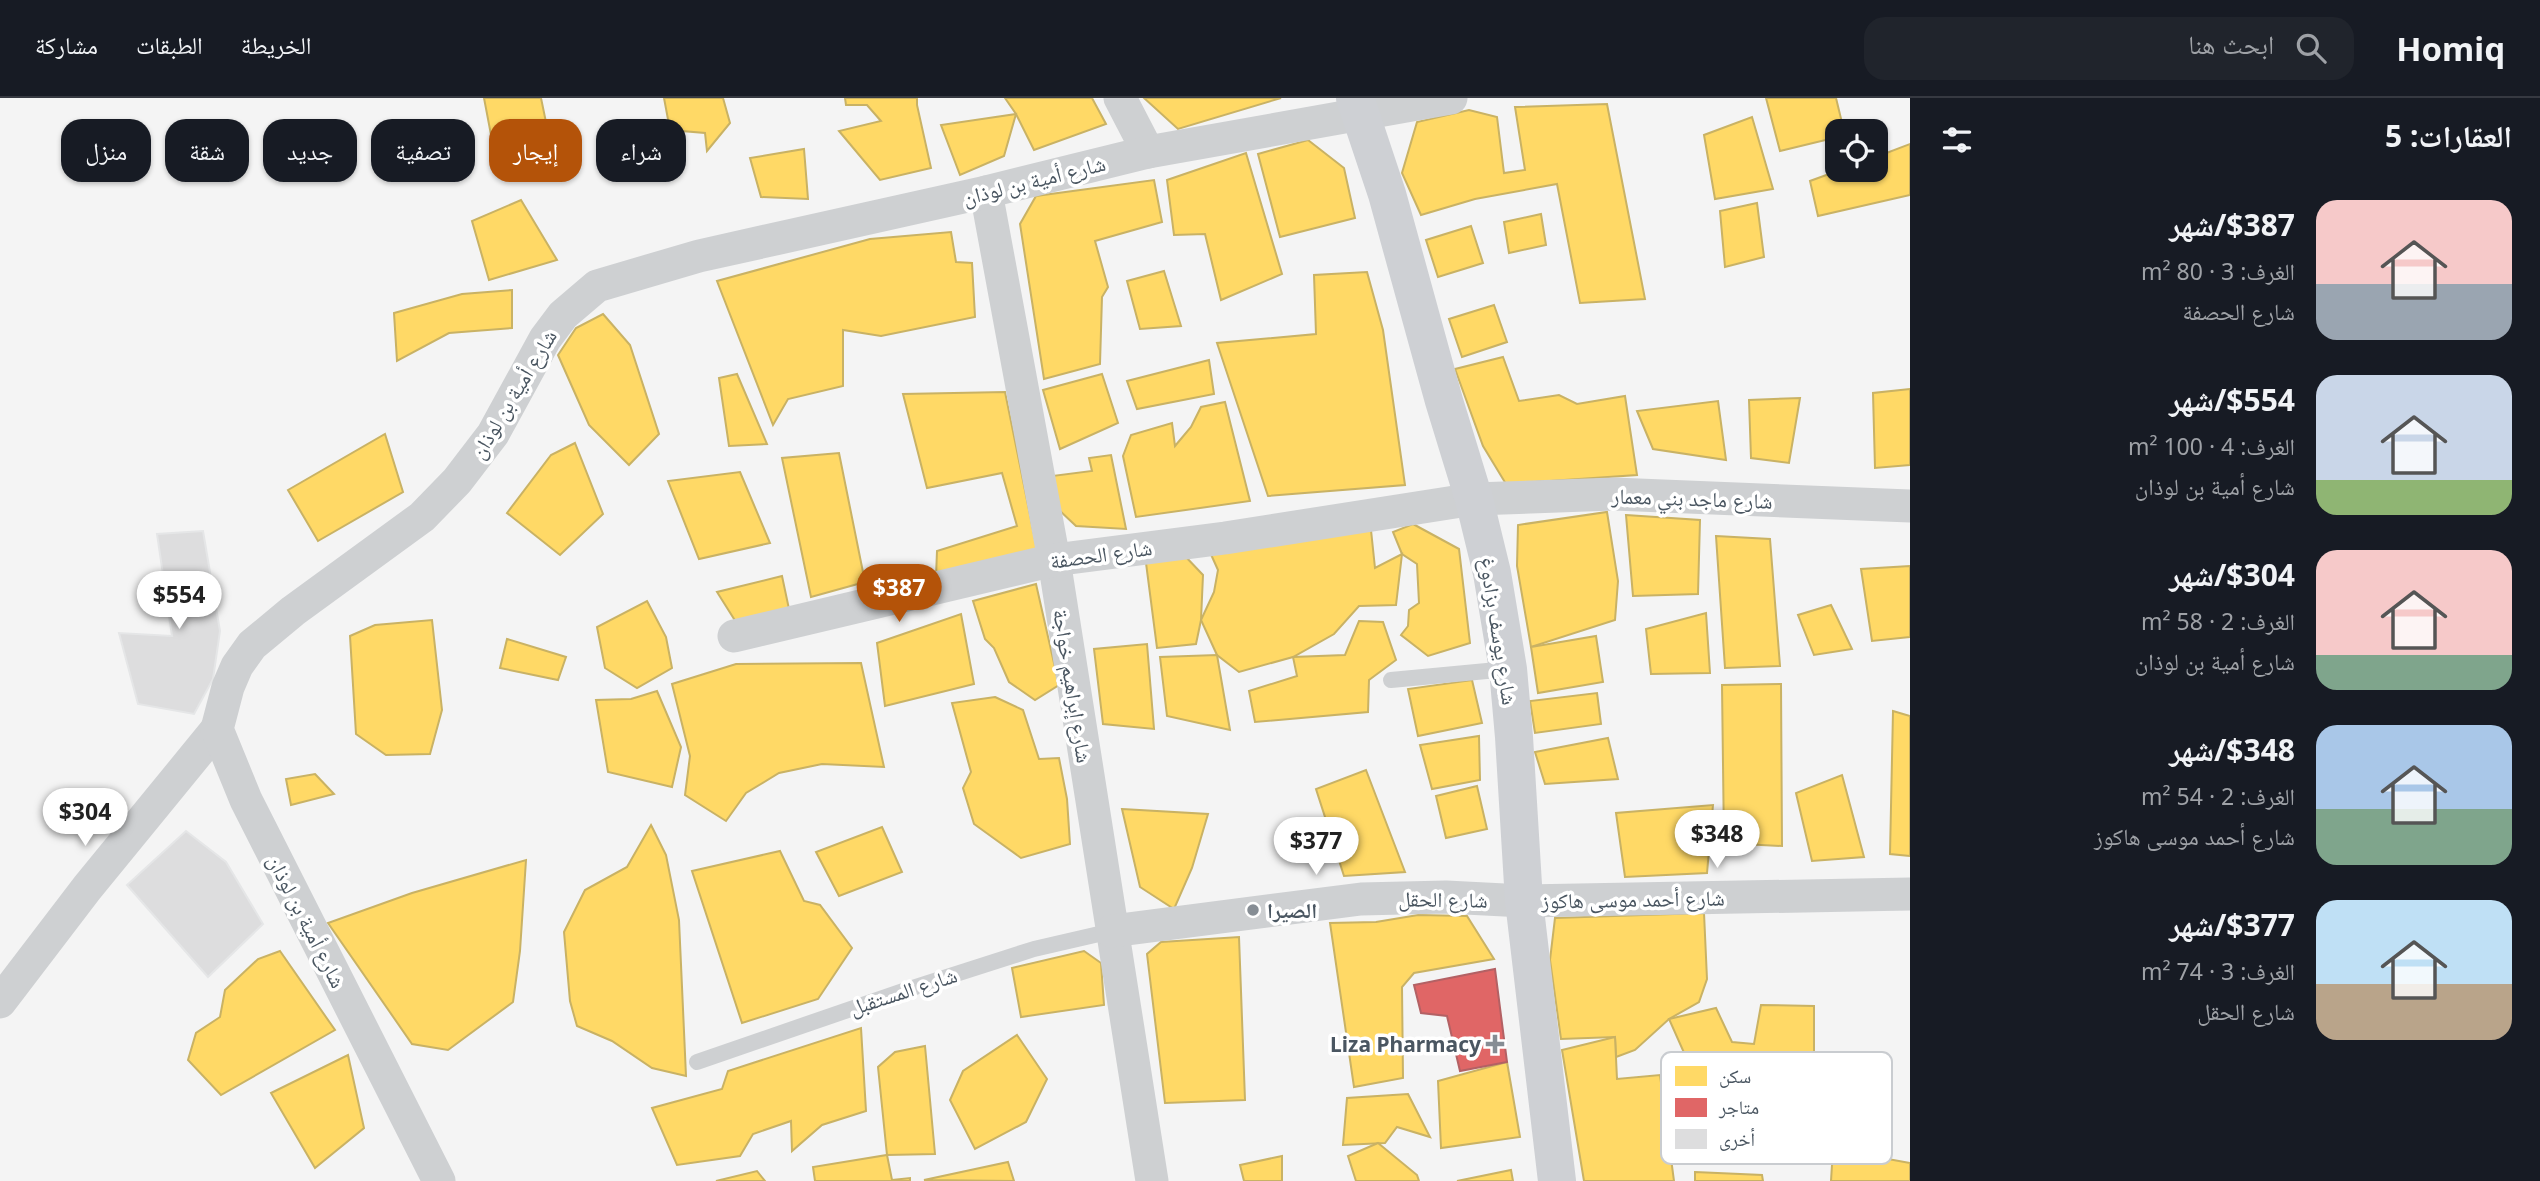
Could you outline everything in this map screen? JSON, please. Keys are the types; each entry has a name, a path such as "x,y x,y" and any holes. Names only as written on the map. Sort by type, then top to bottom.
{"main road":[{"name":"شارع يوسف بزادوغ","path":"1357,105 1387,194 1474,499 1492,573 1508,669 1524,901 1557,1181"}],"street":[{"path":"1121,98 1148,152"},
{"name":"شارع أمية بن لوذان","path":"439,1181 246,800 217,729 228,687 237,666 252,645 293,611 422,517 457,481 493,434 545,339 563,315 597,286 699,256 1357,105 1451,98"},
{"name":"شارع إبراهيم خواجة","path":"986,192 1054,560 1152,1181"},
{"name":"شارع ماجد بني معمار","path":"1474,499 1614,494 1910,506"},
{"name":"شارع الحصفة","path":"734,636 1054,560 1225,538 1474,499"},
{"path":"0,1002 95,878 217,729"},
{"name":"شارع أحمد موسى هاكوز","path":"1524,901 1910,894"},
{"name":"شارع الحقل","path":"1112,930 1361,899 1446,897 1524,901"}],"lane":[{"path":"1391,680 1508,669"},
{"name":"شارع المستقبل","path":"697,1062 1034,949 1112,930"}],"building: سكن":[{"path":"484,98 541,98 545,119 489,119 489,124"},
{"path":"664,98 723,98 730,123 707,151 705,133 686,131 686,119 668,119"},
{"path":"845,98 917,98 931,168 880,180 839,131 881,121 867,105 846,105"},
{"path":"1005,98 1092,98 1106,124 1034,150"},
{"path":"1144,98 1281,98 1178,129"},
{"path":"1766,98 1836,98 1841,119 1825,119 1825,140 1780,151"},
{"path":"1607,104 1645,299 1580,303 1557,184 1475,199 1421,215 1402,173 1417,122 1469,110 1497,117 1504,173 1525,170 1515,107"},
{"path":"1016,114 1004,156 960,175 941,125"},
{"path":"1752,117 1773,189 1715,199 1704,135"},
{"path":"1308,140 1344,168 1355,218 1280,237 1258,154"},
{"path":"1910,144 1910,195 1818,216 1810,181 1825,176 1825,182 1888,182 1888,152"},
{"path":"804,149 808,199 761,197 750,158"},
{"path":"1246,153 1282,274 1221,300 1205,234 1174,235 1167,180"},
{"path":"1154,180 1162,222 1095,241 1108,287 1102,297 1100,364 1044,379 1020,224 1036,196"},
{"path":"521,200 557,260 489,280 472,221"},
{"path":"1757,203 1764,257 1725,267 1720,211"},
{"path":"1541,214 1546,245 1509,253 1504,222"},
{"path":"1471,226 1483,263 1438,277 1426,240"},
{"path":"951,232 956,262 972,263 975,317 881,336 843,330 843,386 788,399 773,425 717,281 870,239"},
{"path":"1164,271 1181,326 1140,329 1127,281"},
{"path":"1367,272 1383,330 1405,485 1268,496 1217,343 1316,334 1314,275"},
{"path":"512,290 512,328 449,333 397,361 394,313 462,294"},
{"path":"1494,305 1507,342 1462,357 1449,319"},
{"path":"603,314 630,345 659,434 629,465 589,425 558,355 576,328"},
{"path":"1503,357 1519,401 1559,395 1577,404 1625,396 1637,475 1506,484 1483,446 1455,369"},
{"path":"1209,360 1214,394 1137,409 1127,381"},
{"path":"737,374 767,444 729,446 719,378"},
{"path":"1102,374 1118,423 1060,449 1043,390"},
{"path":"1910,389 1910,465 1875,468 1873,393"},
{"path":"1005,392 1037,549 936,577 937,551 1017,526 1002,473 927,488 903,394"},
{"path":"1800,398 1789,463 1751,458 1749,400"},
{"path":"1718,401 1726,460 1653,449 1637,411"},
{"path":"1225,402 1250,501 1136,517 1123,456 1131,435 1172,423 1175,446 1191,427 1201,407"},
{"path":"385,434 403,492 318,541 288,490"},
{"path":"575,443 603,514 560,555 507,513 551,455"},
{"path":"839,453 865,582 811,597 782,458"},
{"path":"1111,455 1126,529 1076,526 1059,510 1052,476 1092,471 1089,458"},
{"path":"740,472 770,543 699,559 668,481"},
{"path":"1607,512 1618,581 1615,620 1531,647 1517,566 1518,525"},
{"path":"1626,515 1700,520 1698,594 1633,596"},
{"path":"1413,524 1459,549 1470,643 1428,656 1401,635 1408,626 1409,610 1419,603 1417,564 1402,554 1393,532"},
{"path":"1371,530 1375,568 1402,554 1396,605 1359,606 1334,634 1293,657 1239,672 1217,655 1201,620 1214,592 1218,570 1209,550"},
{"path":"1716,536 1770,539 1780,666 1725,668"},
{"path":"1184,555 1203,575 1201,620 1196,644 1157,648 1146,563"},
{"path":"1910,566 1910,637 1872,641 1861,569"},
{"path":"782,576 789,609 736,622 717,592"},
{"path":"1036,584 1059,685 1035,700 1009,682 994,648 985,639 973,601"},
{"path":"647,601 666,637 672,668 637,688 605,668 597,627"},
{"path":"1831,605 1852,649 1814,655 1798,615"},
{"path":"1706,613 1710,673 1651,674 1646,629"},
{"path":"961,614 974,684 885,706 877,643"},
{"path":"432,620 442,710 430,754 386,755 356,734 350,636 375,625"},
{"path":"1359,621 1383,622 1396,660 1369,680 1368,712 1255,722 1249,691 1297,676 1293,657 1345,655"},
{"path":"1596,636 1603,682 1538,693 1531,647"},
{"path":"507,639 566,657 558,680 500,668"},
{"path":"1147,644 1154,729 1103,724 1094,649"},
{"path":"1217,655 1230,730 1167,716 1160,657"},
{"path":"861,663 884,767 822,764 779,773 746,793 726,821 685,795 690,756 672,684 736,664"},
{"path":"1472,680 1482,723 1418,736 1408,689"},
{"path":"1781,684 1782,846 1724,843 1722,685"},
{"path":"657,691 681,747 672,787 608,772 596,700 631,699"},
{"path":"1597,693 1601,724 1535,733 1530,701"},
{"path":"995,697 1023,710 1039,759 1059,758 1067,799 1070,844 1021,858 974,824 963,788 971,772 952,703"},
{"path":"1893,711 1910,716 1910,856 1890,854"},
{"path":"1479,736 1480,780 1432,789 1420,745"},
{"path":"1608,738 1618,779 1545,784 1535,752"},
{"path":"1366,770 1405,872 1344,876 1316,789"},
{"path":"315,774 334,794 291,805 286,779"},
{"path":"1842,775 1864,857 1812,861 1796,793"},
{"path":"1477,786 1487,829 1446,838 1436,796"},
{"path":"1713,805 1707,873 1625,877 1616,813"},
{"path":"1122,809 1208,814 1192,868 1174,909 1140,887"},
{"path":"651,825 666,855 679,920 686,1076 652,1068 612,1041 577,1026 570,1001 564,932 585,890 627,867"},
{"path":"882,827 902,872 839,896 816,852"},
{"path":"780,851 804,901 820,905 852,948 818,999 742,1023 692,871"},
{"path":"526,860 520,951 513,1002 448,1050 412,1044 328,923 412,893"},
{"path":"1704,913 1707,979 1699,1002 1669,1019 1635,1050 1616,1057 1615,1037 1561,1039 1550,960 1555,918"},
{"path":"1418,915 1467,916 1494,959 1414,973 1402,987 1403,1078 1354,1087 1330,923 1376,922"},
{"path":"1239,937 1245,1100 1165,1103 1147,954 1161,942"},
{"path":"280,951 335,1030 221,1095 188,1060 196,1033 220,1017 225,990 258,959"},
{"path":"1084,951 1101,963 1104,1005 1021,1017 1012,968"},
{"path":"1761,1005 1814,1006 1814,1052 1684,1052 1669,1019 1716,1008 1732,1042 1754,1044"},
{"path":"861,1028 866,1111 822,1125 792,1151 791,1121 753,1134 740,1156 677,1165 652,1108 722,1089 728,1071"},
{"path":"1017,1035 1047,1079 1026,1122 975,1149 950,1100 963,1071"},
{"path":"1615,1037 1617,1079 1660,1075 1661,1164 1672,1164 1674,1181 1584,1181 1562,1050"},
{"path":"925,1046 935,1154 887,1155 878,1067 895,1052"},
{"path":"348,1055 364,1128 315,1168 271,1093"},
{"path":"1507,1062 1520,1137 1441,1148 1438,1081"},
{"path":"1408,1094 1430,1137 1397,1127 1385,1143 1343,1145 1347,1098"},
{"path":"1378,1143 1417,1175 1419,1181 1356,1181 1348,1156"},
{"path":"887,1155 892,1180 910,1178 910,1181 815,1181 813,1167"},
{"path":"1282,1156 1282,1181 1244,1181 1240,1165"},
{"path":"1892,1160 1910,1163 1910,1181 1831,1181 1832,1164 1892,1164"},
{"path":"1008,1162 1014,1181 924,1180"},
{"path":"1511,1170 1513,1181 1457,1181"},
{"path":"757,1171 765,1181 716,1181"},
{"path":"1695,1172 1762,1175 1763,1181 1695,1181"}],"building: متاجر":[{"path":"1495,969 1507,1062 1460,1071 1447,1016 1421,1013 1414,985"}],"building: أخرى":[{"path":"203,531 220,631 213,679 194,714 138,704 119,633 172,636 157,534"},
{"path":"186,831 226,862 263,924 208,977 127,885"}],"place":[{"name":"الصيرا","path":"1253,910"},
{"name":"Liza Pharmacy","path":"1495,1044"}]}
